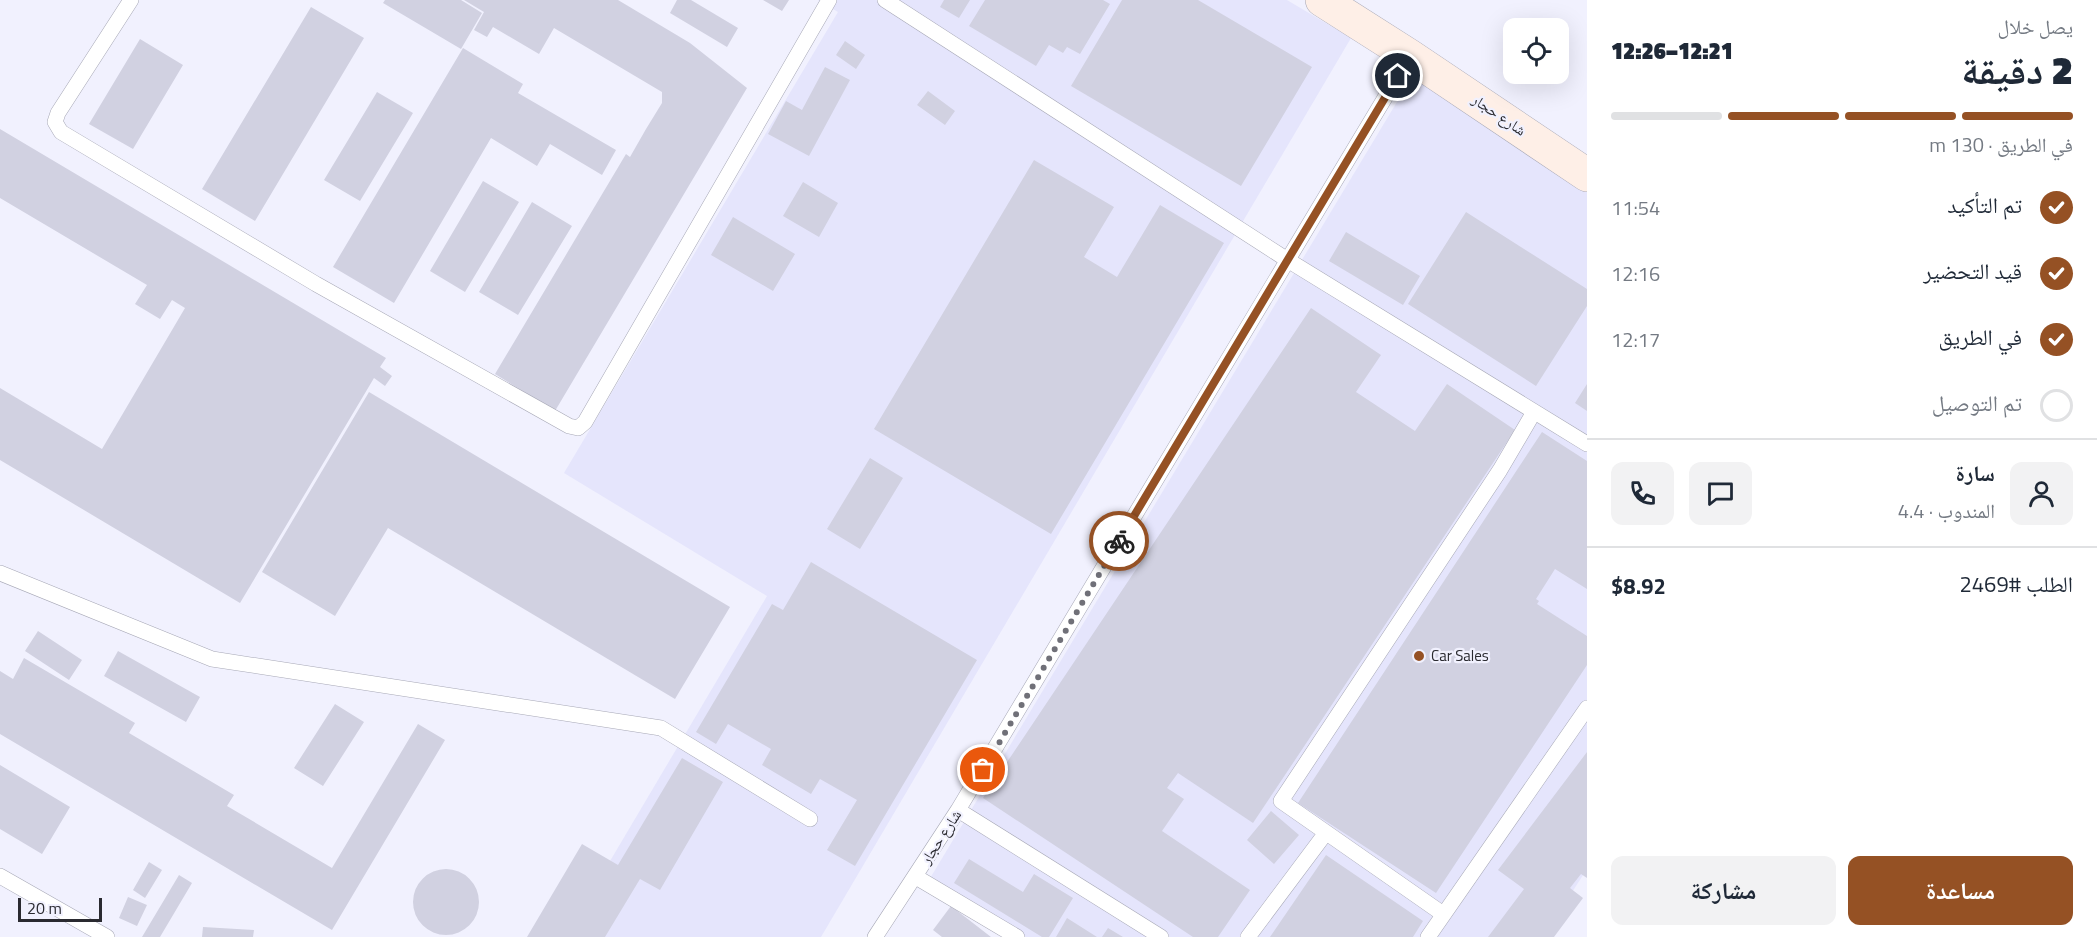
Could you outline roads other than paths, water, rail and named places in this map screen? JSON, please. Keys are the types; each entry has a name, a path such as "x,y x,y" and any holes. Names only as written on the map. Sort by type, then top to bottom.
{"street":[{"name":"شارع حجار","path":"1322,0 1587,175"}],"lane":[{"path":"131,0 58,113 55,122 62,132 316,284 569,426 578,428 585,422 829,0"},
{"path":"885,0 905,5 1286,260 1587,444"},
{"name":"شارع حجار","path":"875,937 958,810 1410,56"},
{"path":"1443,914 1325,834 1281,801 1500,470 1534,412"},
{"path":"0,573 212,659 662,728 810,819"},
{"path":"1428,937 1587,708"},
{"path":"958,810 1161,937"},
{"path":"1248,937 1325,834"},
{"path":"0,876 107,937"},
{"path":"916,877 1017,937"}],"place":[{"name":"Car Sales","path":"1419,656"}]}
